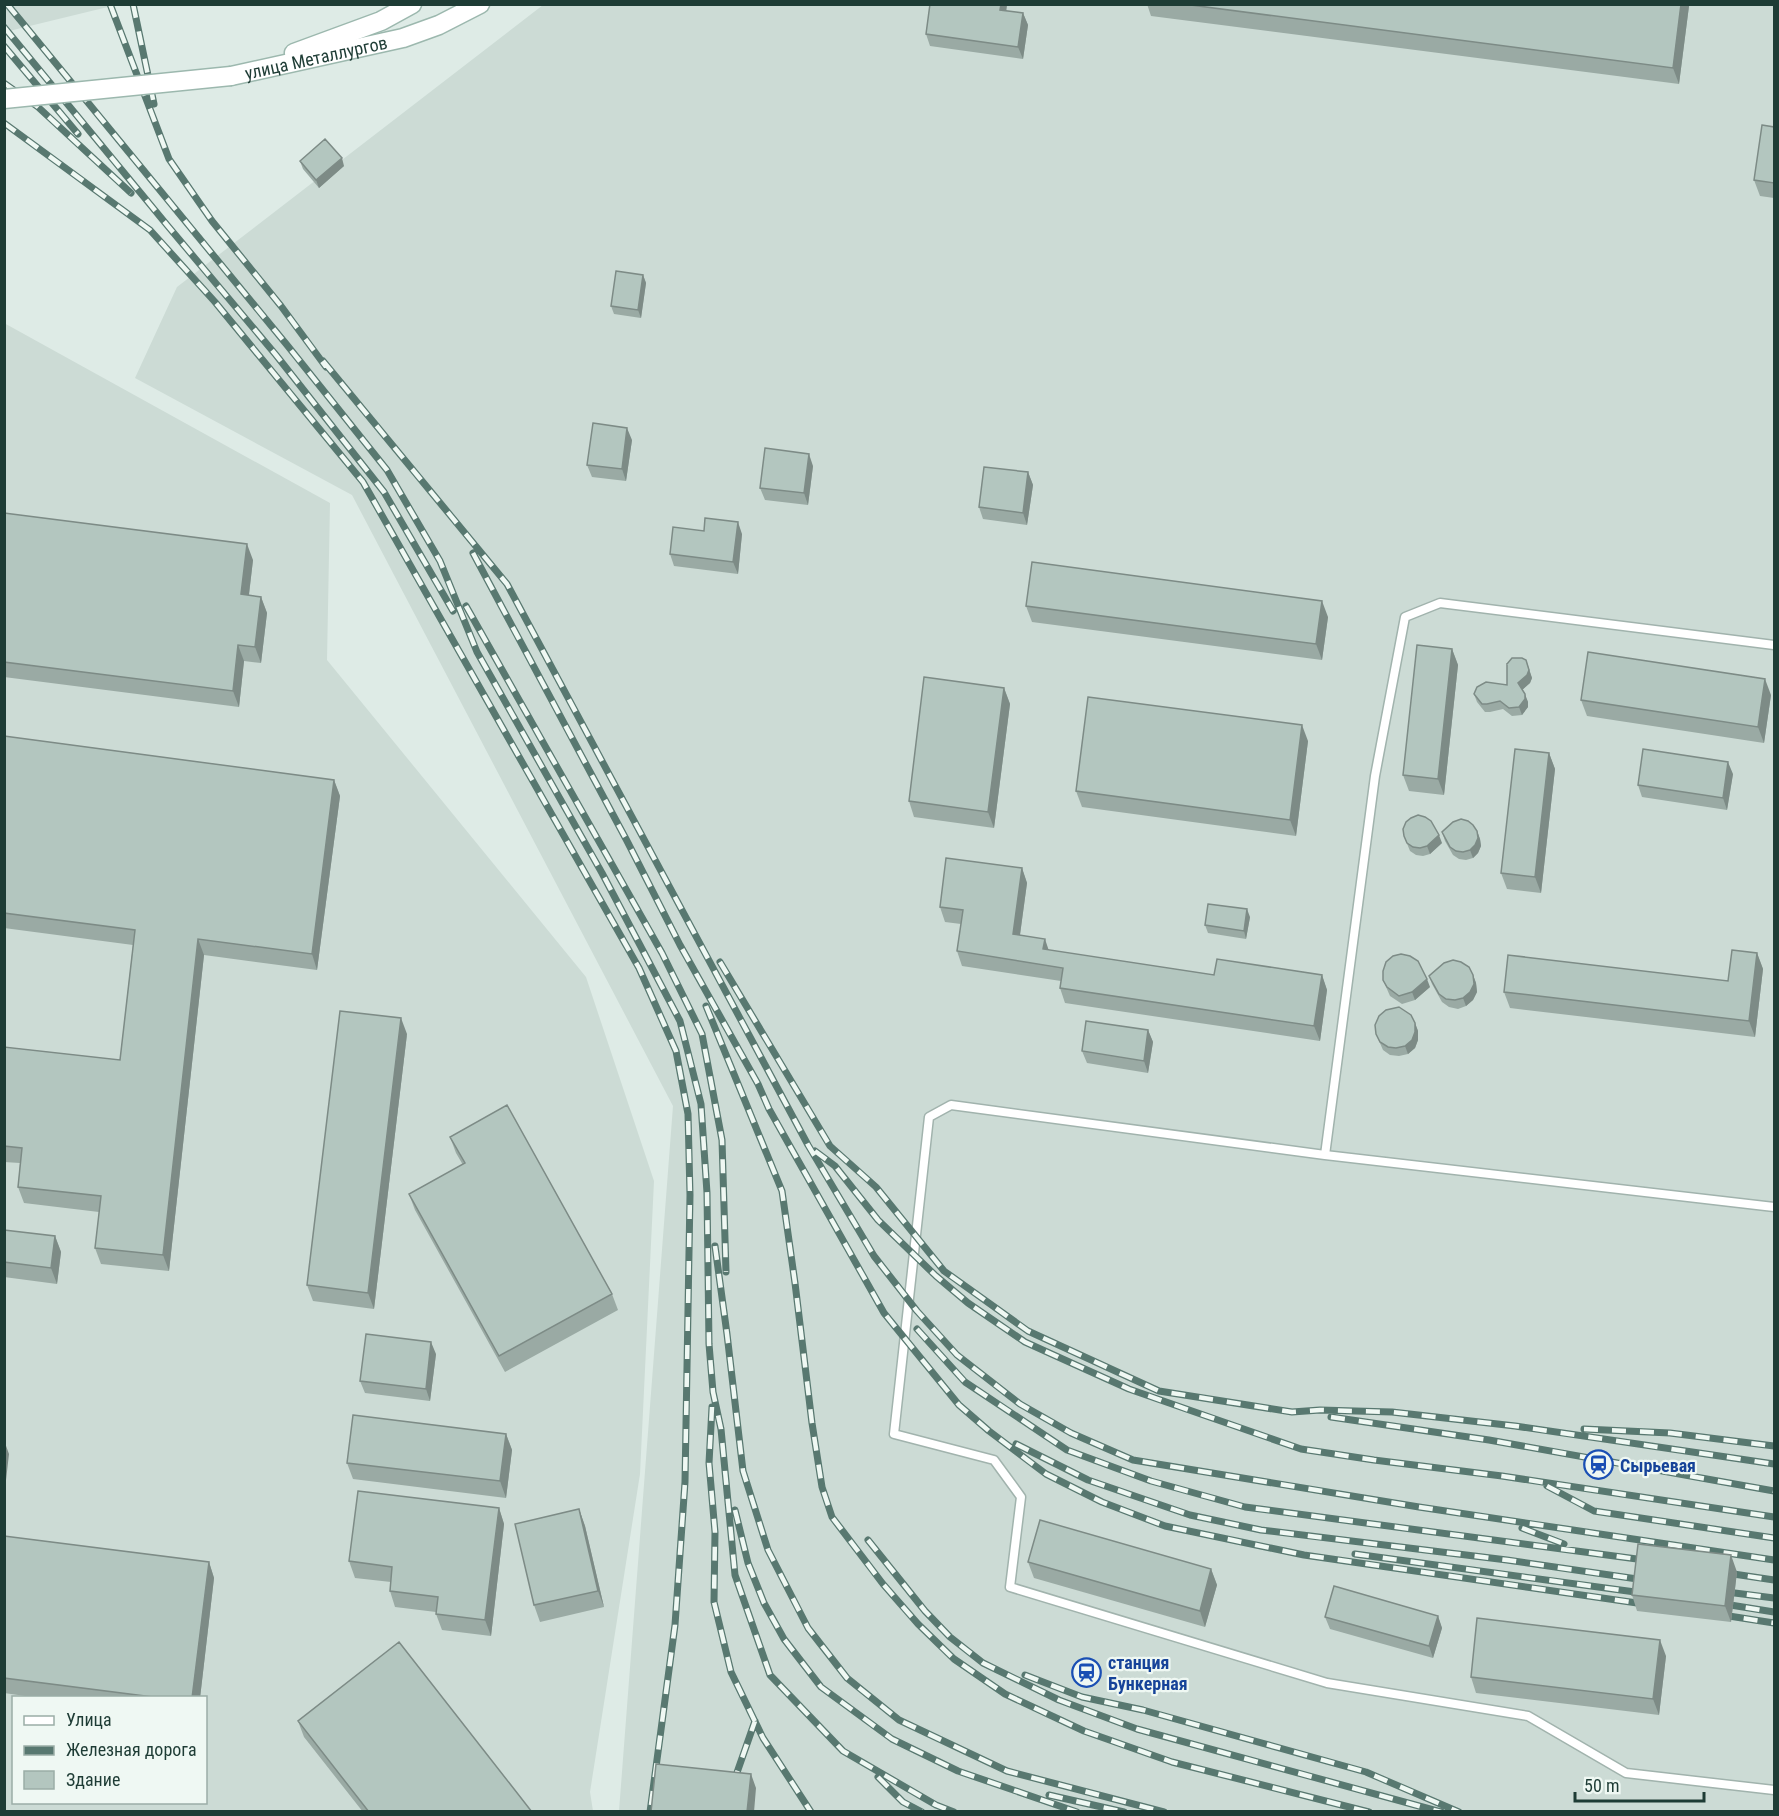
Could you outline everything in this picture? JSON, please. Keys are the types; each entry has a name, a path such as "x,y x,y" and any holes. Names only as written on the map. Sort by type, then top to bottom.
{"main road":[{"name":"улица Металлургов","path":"231,76 381,21 412,4"},
{"name":"улица Металлургов","path":"231,76 403,38 439,25 480,4"},
{"path":"4,99 231,76"}],"lane":[{"path":"1325,1155 1375,776 1405,617 1440,603 1774,645"},
{"path":"1774,1207 1325,1155 951,1105 929,1117 894,1434 994,1460 1021,1497 1010,1587 1327,1683 1528,1716 1626,1773 1774,1790"}],"shaded area":[{"path":"5,4 116,4 116,5 5,32"},
{"path":"543,5 1774,5 1774,1811 619,1811 673,1106 352,495 135,378 177,287"},
{"path":"4,323 330,503 327,660 586,977 654,1181 640,1474 590,1792 593,1811 5,1811"}],"building":[{"path":"930,4 1001,4 1000,10 1023,13 1018,47 926,34"},
{"path":"1183,4 1681,4 1673,68"},
{"path":"1762,125 1774,127 1774,183 1754,180"},
{"path":"325,139 342,158 316,180 300,161"},
{"path":"616,271 643,275 638,310 611,306"},
{"path":"593,423 627,428 622,469 587,465"},
{"path":"765,448 809,454 804,493 760,488"},
{"path":"984,467 1028,472 1023,513 979,507"},
{"path":"4,513 247,544 241,594 261,597 255,647 238,645 233,691 4,662"},
{"path":"705,518 738,522 733,562 670,554 673,527 704,531"},
{"path":"1032,562 1322,601 1316,644 1026,606"},
{"path":"1417,645 1452,649 1438,779 1403,775"},
{"path":"1588,652 1765,679 1758,727 1581,700"},
{"path":"1512,658 1526,660 1529,670 1518,683 1525,694 1525,699 1519,707 1509,708 1500,701 1482,704 1474,694 1477,687 1486,682 1507,685 1507,664"},
{"path":"924,677 1004,688 988,812 909,801"},
{"path":"1088,697 1302,725 1290,820 1076,791"},
{"path":"4,736 334,780 312,954 198,939 163,1255 95,1248 101,1196 18,1187 22,1148 4,1146 4,1047 120,1060 135,930 4,913"},
{"path":"1515,749 1549,753 1535,877 1501,873"},
{"path":"1643,749 1728,762 1723,798 1638,785"},
{"path":"1418,815 1431,821 1439,835 1427,846 1420,848 1407,843 1403,829 1406,822"},
{"path":"1461,819 1473,825 1478,838 1470,850 1463,852 1450,847 1442,832 1453,822"},
{"path":"946,858 1022,868 1013,934 1045,939 1043,949 1214,975 1217,959 1322,975 1314,1026 1060,988 1063,968 957,951 963,910 940,907"},
{"path":"1208,904 1247,909 1244,931 1205,925"},
{"path":"1732,950 1757,953 1749,1021 1504,992 1508,955 1728,981"},
{"path":"1401,954 1418,961 1427,979 1412,992 1399,996 1387,987 1383,980 1383,971 1386,962 1393,956"},
{"path":"1453,960 1469,967 1474,984 1463,998 1455,1000 1446,999 1439,994 1429,976 1444,963"},
{"path":"1399,1007 1411,1015 1415,1023 1415,1032 1412,1040 1405,1046 1388,1047 1380,1042 1375,1025 1379,1016 1386,1010"},
{"path":"340,1011 401,1018 368,1293 307,1285"},
{"path":"1086,1021 1148,1030 1144,1061 1082,1051"},
{"path":"507,1105 612,1294 499,1356 409,1194 465,1163 450,1137"},
{"path":"4,1230 55,1236 51,1268 4,1262"},
{"path":"366,1334 431,1342 426,1389 360,1381"},
{"path":"353,1415 506,1434 500,1481 347,1463"},
{"path":"358,1491 499,1508 485,1620 436,1614 438,1597 390,1591 392,1567 349,1561"},
{"path":"579,1509 598,1591 534,1605 515,1524"},
{"path":"1040,1520 1211,1569 1200,1611 1028,1562"},
{"path":"4,1536 209,1562 192,1696 145,1696 4,1678"},
{"path":"1638,1544 1731,1555 1725,1606 1632,1595"},
{"path":"1334,1586 1438,1616 1429,1646 1325,1617"},
{"path":"1477,1618 1660,1640 1653,1699 1471,1677"},
{"path":"399,1642 532,1812 369,1812 298,1721"},
{"path":"656,1764 751,1774 747,1812 651,1812"}],"railway":[{"path":"7,4 387,470 440,561 477,652 602,873 680,1021 701,1104 707,1193 709,1344 713,1392 721,1429 735,1575 770,1675 843,1751 936,1805 954,1812"},
{"path":"110,4 169,159 212,221 281,306 326,367"},
{"path":"133,4 154,104"},
{"path":"4,27 276,355 384,492 453,611"},
{"path":"4,46 78,134"},
{"path":"4,83 38,107 131,193"},
{"path":"4,123 150,230 215,302 363,482 639,968 676,1051 688,1114 690,1195 685,1482 675,1625 650,1812"},
{"path":"323,361 507,584 808,1145 874,1256 917,1311 957,1355 1020,1404 1071,1433 1133,1460 1419,1507 1774,1560"},
{"path":"473,553 680,945 884,1313 959,1405 1046,1474 1102,1502 1165,1526 1304,1555 1651,1605"},
{"path":"466,606 662,953 702,1034 722,1140 726,1272"},
{"path":"720,962 830,1146 876,1187 944,1271 1028,1331 1159,1391 1292,1412 1320,1410 1392,1412 1515,1426 1774,1464"},
{"path":"706,1006 782,1191 822,1487 832,1517 883,1584 918,1624 954,1659 1005,1694 1084,1731 1172,1762 1369,1812"},
{"path":"815,1151 835,1166 878,1220 936,1276 968,1303 1025,1342 1129,1389 1301,1449 1502,1476 1774,1517"},
{"path":"715,1246 743,1471 768,1550 808,1628 847,1678 899,1720 1007,1771 1164,1812"},
{"path":"917,1329 965,1382 1067,1450 1151,1481 1245,1507 1652,1561"},
{"path":"712,1407 709,1463 715,1532 714,1602 731,1672 763,1738 811,1812"},
{"path":"1331,1417 1489,1440 1774,1491"},
{"path":"1584,1429 1670,1433 1774,1446"},
{"path":"1016,1444 1088,1480 1190,1515 1261,1530 1507,1560 1651,1581"},
{"path":"1547,1486 1594,1511 1774,1538"},
{"path":"735,1510 748,1563 764,1603 784,1639 821,1687 892,1739 958,1771 1077,1812"},
{"path":"1522,1528 1564,1544"},
{"path":"868,1540 925,1611 950,1637 983,1663 1059,1700 1137,1729 1441,1812"},
{"path":"1355,1554 1650,1594"},
{"path":"1720,1572 1774,1580"},
{"path":"1719,1591 1774,1598"},
{"path":"1718,1603 1774,1612"},
{"path":"1716,1614 1774,1623"},
{"path":"1025,1675 1082,1697 1143,1710 1366,1772 1459,1812"},
{"path":"733,1784 755,1721"},
{"path":"878,1777 903,1802 922,1812"},
{"path":"1049,1795 1124,1812"}],"place":[{"name":"Сырьевая","path":"1599,1465"},
{"name":"станция Бункерная","path":"1087,1672"}]}
